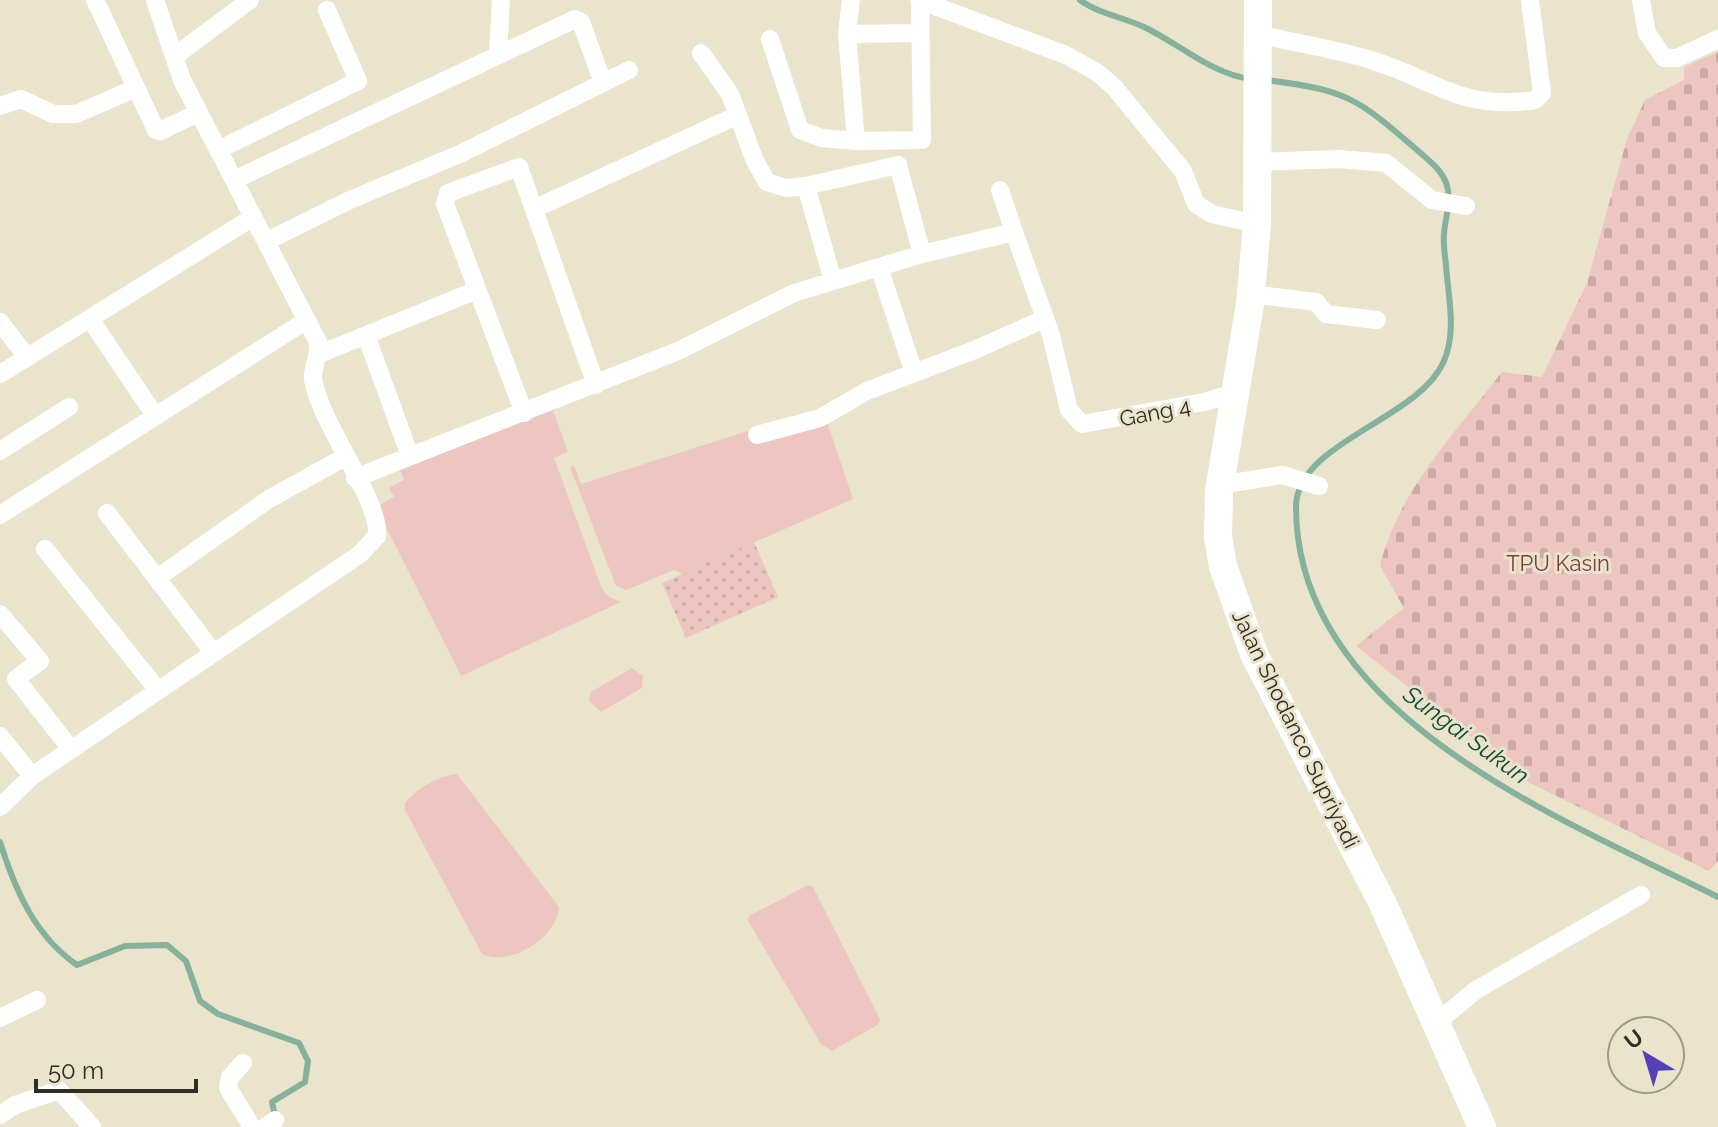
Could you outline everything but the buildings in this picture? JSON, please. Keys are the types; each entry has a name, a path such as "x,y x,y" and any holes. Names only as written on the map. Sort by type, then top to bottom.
{"main road":[{"name":"Jalan Shodanco Supriyadi","path":"1258,0 1257,224 1251,294 1220,485 1218,537 1223,566 1254,654 1383,904 1482,1127"}],"street":[{"path":"95,0 134,89 158,131 198,113"},
{"path":"0,807 32,776 70,748 360,554 377,536 374,514 345,457 313,378 318,342 198,113 155,0"},
{"path":"175,56 250,0"},
{"path":"498,54 501,0"},
{"path":"851,0 847,34 856,141"},
{"path":"770,39 800,130 822,138 856,141 922,140 920,0 1066,55 1098,73 1114,87 1183,171 1196,204 1212,214 1257,224"},
{"path":"1258,34 1373,61 1455,96 1509,104 1535,100 1542,93 1530,0"},
{"path":"1641,0 1647,33 1664,58 1677,58 1718,39"},
{"path":"327,10 372,113"},
{"path":"234,180 575,19 581,22 603,83"},
{"path":"847,34 920,33"},
{"path":"701,53 730,94 755,161 767,182 786,188 806,186 898,165 922,254"},
{"path":"267,241 350,200 462,153 629,70"},
{"path":"218,150 358,81"},
{"path":"0,106 21,99 53,114 76,114 134,89"},
{"path":"534,209 738,115"},
{"path":"462,153 475,183"},
{"path":"1258,162 1339,159 1386,163 1432,200 1466,206"},
{"path":"524,413 445,204 448,193 519,167 596,385"},
{"path":"806,186 833,281"},
{"path":"757,435 820,418 867,391 1044,319 1000,190"},
{"path":"0,374 252,218"},
{"path":"355,478 596,385 733,326 794,293 922,254 1014,232"},
{"path":"879,267 914,373"},
{"path":"317,355 477,290"},
{"path":"1251,294 1316,302 1326,314 1377,320"},
{"path":"90,319 154,414"},
{"name":"Gang 4","path":"1044,319 1069,410 1089,425 1235,393"},
{"path":"0,515 154,414 307,320"},
{"path":"0,322 27,357"},
{"path":"366,335 410,456"},
{"path":"0,451 69,407"},
{"path":"157,578 269,499 345,457"},
{"path":"1220,485 1282,475 1319,486"},
{"path":"107,513 213,652"},
{"path":"45,549 157,689"},
{"path":"0,614 40,661 16,679 70,748"},
{"path":"0,736 32,776"},
{"path":"1435,1024 1476,990 1641,895"},
{"path":"0,1018 37,1000"},
{"path":"243,1063 230,1077 228,1088 252,1127"},
{"path":"0,1115 15,1105 59,1090 92,1127"}],"green space":[{"name":"TPU Kasin","path":"1718,52 1718,861 1709,871 1528,782 1356,646 1404,608 1380,566 1400,512 1430,463 1502,372 1542,377 1587,283 1627,139 1645,100 1684,80 1684,67"},
{"path":"552,407 568,452 554,458 602,589 609,597 621,602 461,676 376,507 394,497 389,488 404,480 398,465"},
{"path":"826,419 853,499 682,574 674,570 626,590 616,586 570,467 574,466 581,484 748,431 750,440"},
{"path":"754,542 778,597 686,638 662,583"},
{"path":"632,668 643,676 642,688 601,712 589,701 591,692"},
{"path":"457,774 559,907 557,918 541,939 505,957 482,954 405,810 405,803 422,788 435,780"},
{"path":"808,885 813,887 880,1019 879,1024 832,1051 821,1044 748,921 749,916"}],"waterway":[{"name":"Sungai Sukun","path":"1080,0 1095,9 1144,27 1222,71 1250,79"},
{"name":"Sungai Sukun","path":"1265,80 1332,92 1363,107 1434,165 1445,180 1448,192 1444,242 1451,325 1444,361 1430,382 1410,400 1336,448 1316,465 1301,484 1296,507 1308,581 1340,645 1389,702 1449,751 1516,794 1587,833 1718,897"},
{"path":"0,842 28,911 49,940 77,965 125,946 167,945 186,961 200,1001 218,1014 299,1043 308,1061 305,1082 272,1102 275,1116"}]}
